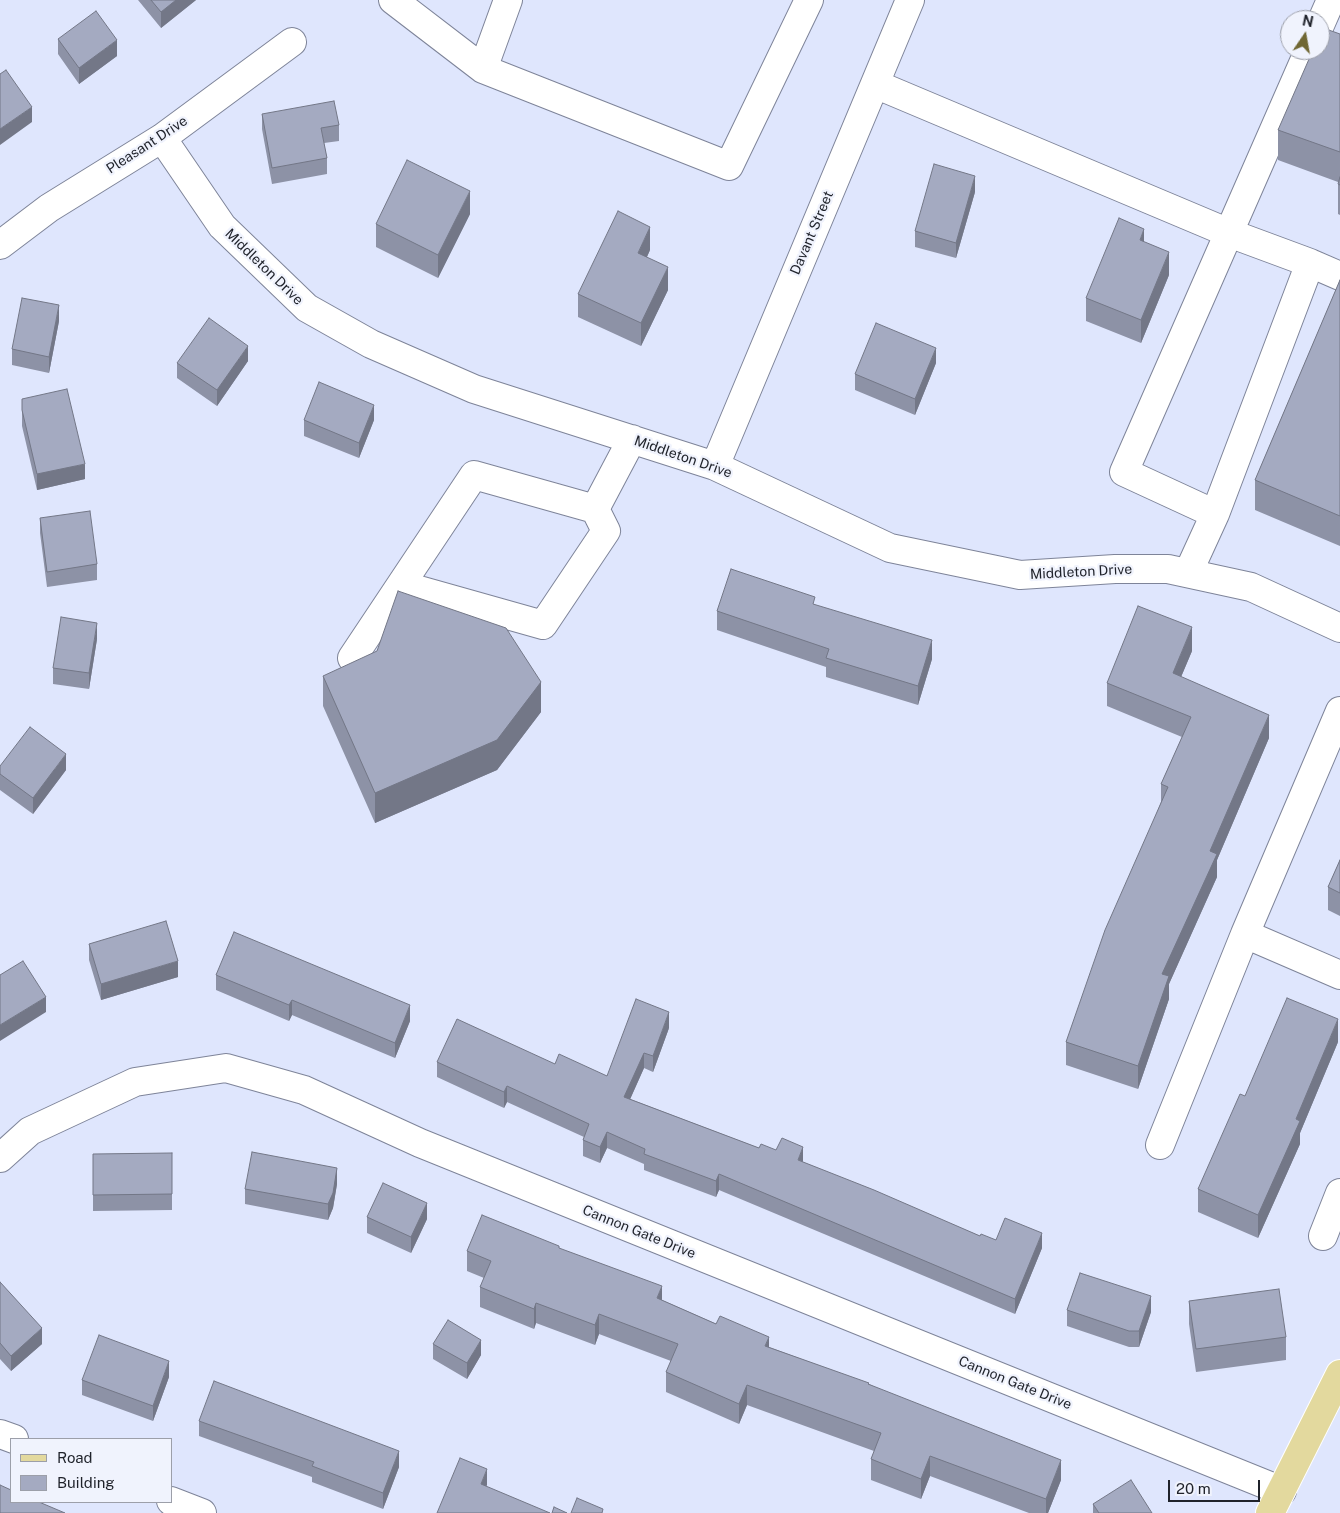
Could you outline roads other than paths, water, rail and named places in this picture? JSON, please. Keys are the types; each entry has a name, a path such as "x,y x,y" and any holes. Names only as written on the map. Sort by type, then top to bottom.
{"main road":[{"path":"1276,1502 1340,1374"}],"street":[{"path":"393,0 483,69 729,166 809,0"},
{"path":"483,69 508,0"},
{"name":"Davant Street","path":"715,466 910,0"},
{"name":"Pleasant Drive","path":"0,245 49,208 162,138 292,42"},
{"path":"1215,514 1124,472 1305,60"},
{"path":"875,84 1229,233 1340,276"},
{"name":"Middleton Drive","path":"162,138 222,226 307,308 371,344 474,388 715,466 890,548 1020,575 1115,569 1168,568 1251,587 1340,628"},
{"path":"1188,573 1215,514 1310,263"},
{"path":"595,508 632,439"},
{"path":"352,658 474,475 595,508 606,531 543,625 401,585"},
{"path":"1160,1145 1245,934 1340,711"},
{"path":"1245,934 1340,976"},
{"name":"Cannon Gate Drive","path":"0,1158 30,1131 135,1082 226,1068 304,1090 429,1147 1276,1502"},
{"path":"1323,1236 1340,1193"},
{"path":"172,1501 202,1513"}]}
